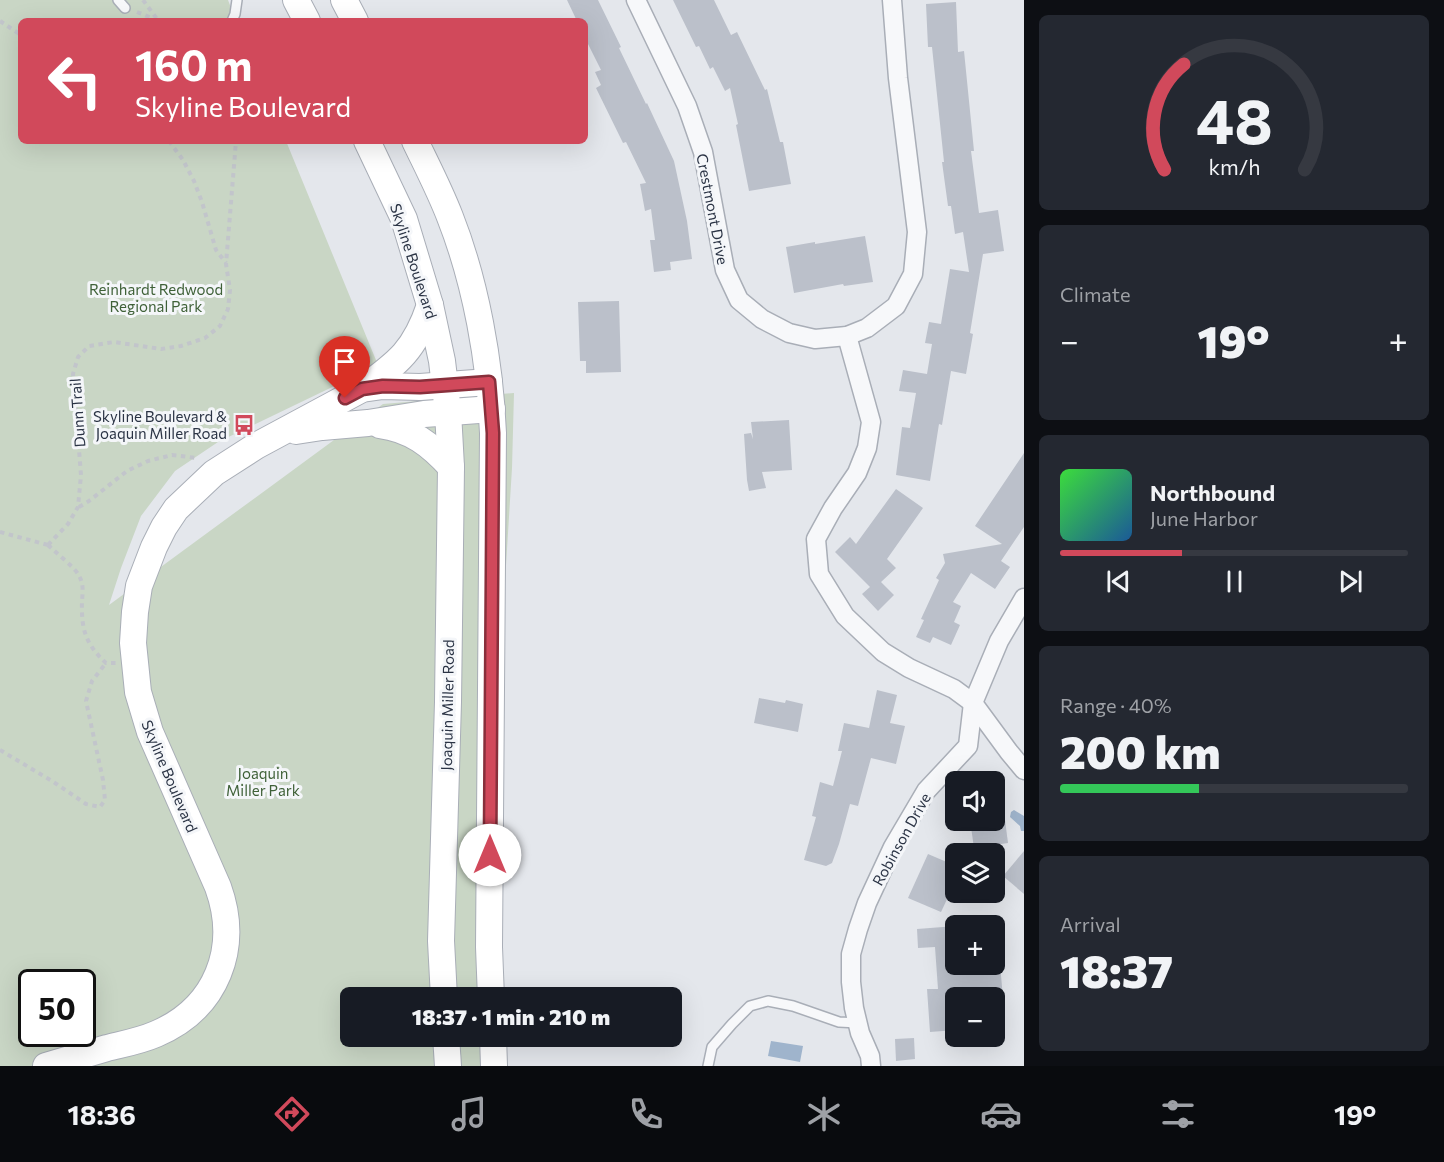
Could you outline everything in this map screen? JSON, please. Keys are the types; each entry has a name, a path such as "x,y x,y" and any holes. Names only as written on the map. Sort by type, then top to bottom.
{"main road":[{"path":"296,0 305,18"},
{"path":"344,0 353,18"},
{"name":"Skyline Boulevard","path":"368,144 404,219 430,305 442,361 448,412"},
{"path":"416,144 450,217 463,257 474,299 492,409 491,987"},
{"path":"362,389 399,361 409,349 425,322 430,305"},
{"name":"Skyline Boulevard","path":"46,1066 138,1041 166,1029 191,1012 206,996 223,962 227,920 224,903 150,732 138,692 133,643 139,586 164,527 176,509 214,473 256,446 362,389 383,386 420,387 489,382"},
{"name":"Skyline Boulevard","path":"281,433 424,414 492,409"},
{"name":"Joaquin Miller Road","path":"443,987 441,941 452,466 448,412"},
{"path":"368,423 405,430 420,438 452,466"},
{"path":"447,1047 448,1066"},
{"path":"493,1047 494,1066"}],"street":[{"name":"Crestmont Drive","path":"636,0 687,106 703,152 725,270 739,300 762,320 789,333 815,339 847,336 867,328 896,306 913,274 917,232 898,78 892,0"},
{"path":"847,336 872,422 867,448 857,473 833,508 816,539 819,574 845,616 884,652 909,668 954,689 973,703 1024,770"},
{"name":"Robinson Drive","path":"871,1066 870,1056 860,1033 854,1008 851,982 851,954 867,903 893,847 926,791 968,746 973,703 999,641 1024,598"}],"lane":[{"path":"118,0 125,8"},
{"path":"233,18 237,0"},
{"path":"708,1066 712,1047 750,1006 768,1001 793,1006 838,1022 858,1023"}],"path":[{"path":"143,0 157,18"},
{"path":"125,8 151,18"},
{"path":"0,21 18,33"},
{"name":"Dunn Trail","path":"172,144 194,181 216,250 226,264"},
{"name":"Dunn Trail","path":"48,545 68,524 78,507 81,475 73,374 78,357 89,346 114,342 161,349 181,346 205,338 220,326 228,309 230,290 226,264 236,144"},
{"name":"Dunn Trail","path":"78,507 127,471 148,461 172,455 198,459 214,473"},
{"path":"0,532 48,545 78,573 84,588 82,610 85,635 94,652 106,663 134,661"},
{"path":"0,750 86,804 100,807 105,800 103,780 86,701 92,681 106,663"}],"green space":[{"name":"Joaquin Miller Park","path":"0,0 228,0 235,18 18,18 18,144 287,144 378,365 218,442 175,471 141,516 109,605 383,404 514,393 512,468 497,712 499,987 340,987 340,1047 502,1047 503,1066 0,1066"}],"water":[{"path":"1014,810 1024,816 1024,831 1021,831 1020,826 1010,817"},
{"path":"771,1041 803,1046 800,1062 768,1056"}],"building":[{"path":"567,0 598,0 674,161 687,221 692,259 670,262 671,270 654,272 650,240 655,240 651,209 645,211 640,184 646,183 596,88 601,85 595,72 601,70 588,44 588,18 576,18"},
{"path":"673,0 714,0 731,35 737,32 765,90 767,89 780,142 783,142 791,184 749,191 730,88 725,91 713,67 710,69 699,46 696,47"},
{"path":"956,2 958,52 964,51 974,151 971,151 979,213 998,210 1004,251 983,254 966,374 951,371 942,425 939,424 930,481 896,475 902,427 910,428 916,393 899,391 903,370 927,374 932,344 925,343 929,322 941,324 950,269 969,272 963,232 955,234 951,206 948,206 932,47 928,47 926,4"},
{"path":"865,236 873,282 844,286 843,284 794,293 786,247"},
{"path":"619,301 621,372 586,373 586,361 580,361 578,302"},
{"path":"789,420 792,470 762,472 766,488 749,491 744,434 751,433 753,439 751,422"},
{"path":"1024,453 1024,527 1001,561 1010,567 995,589 971,573 953,602 961,606 954,622 960,625 951,645 933,637 930,643 916,637 924,620 921,619 939,580 936,578 945,563 943,554 1002,544 975,526"},
{"path":"896,489 923,508 887,559 896,568 881,582 894,595 878,611 862,594 870,587 835,552 850,537 856,544"},
{"path":"877,690 897,695 890,723 905,726 896,764 871,758 858,806 850,804 832,863 826,866 804,860 816,817 812,816 820,782 833,786 842,751 838,751 844,723 869,728"},
{"path":"759,698 803,704 798,732 754,723"},
{"path":"1005,820 1008,843 973,843 972,831 1005,831"},
{"path":"1024,851 1024,894 1005,878 1005,874"},
{"path":"928,854 945,861 945,903 941,912 908,898"},
{"path":"945,927 945,975 1001,975 1002,987 945,987 945,1031 930,1032 927,989 938,989 935,947 918,948 917,929"},
{"path":"914,1038 915,1059 896,1061 895,1039"}],"place":[{"name":"Skyline Boulevard & Joaquin Miller Road","path":"244,425"}],"route":[{"path":"345,398 362,389 383,386 420,387 489,382 493,433 490,855"}],"park label":[{"name":"Reinhardt Redwood Regional Park","path":"156,298"}]}
